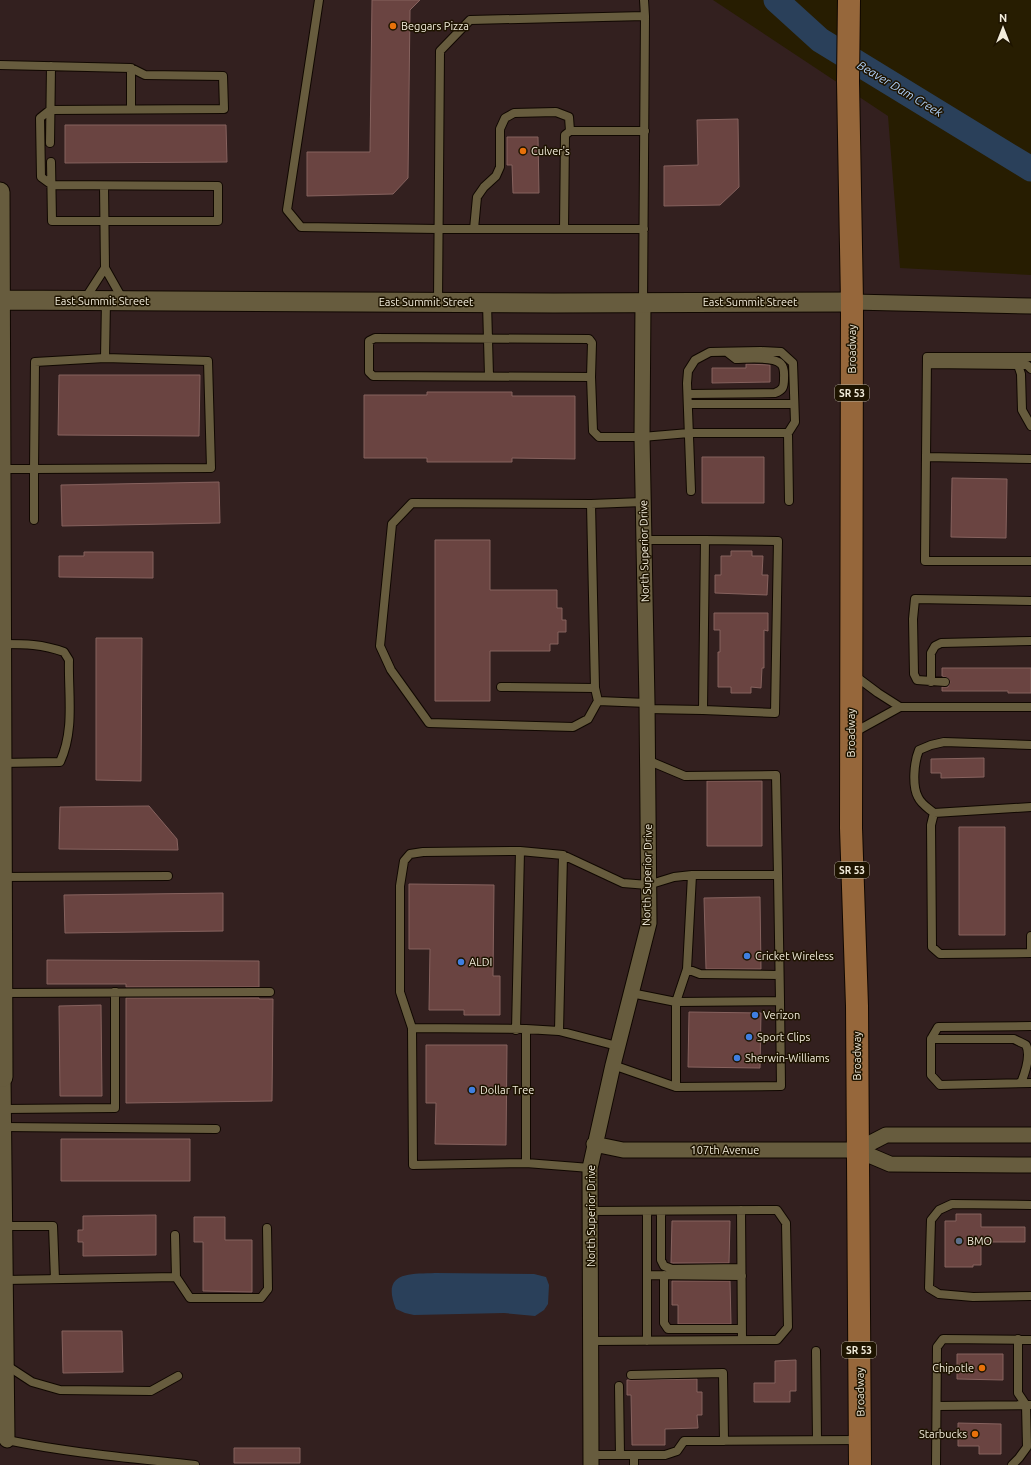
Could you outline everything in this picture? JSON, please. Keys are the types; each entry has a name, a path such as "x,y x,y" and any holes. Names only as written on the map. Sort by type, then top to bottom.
{"main road":[{"name":"Broadway","path":"849,0 848,81 852,302 851,828 857,1006 860,1465"}],"street":[{"path":"0,192 2,644 1,810 3,877 2,1077 4,1109 3,1235 6,1365 3,1395 7,1440"},
{"name":"East Summit Street","path":"0,300 643,303 852,302"},
{"path":"852,302 1031,306"},
{"name":"North Superior Drive","path":"591,1460 590,1168 594,1144 617,1046 649,923 642,437 643,303"},
{"name":"107th Avenue","path":"857,1150 886,1135 1031,1135"},
{"name":"107th Avenue","path":"594,1144 623,1150 857,1150 890,1164 1031,1165"}],"lane":[{"path":"319,0 287,210 301,227 438,230 644,229"},
{"path":"643,303 645,131 644,0"},
{"path":"438,302 440,51 470,20 645,16"},
{"path":"0,65 131,68 145,75 223,76 224,109 50,110 40,118 41,178 52,185 218,186 218,221 52,221 52,185 51,162"},
{"path":"50,143 51,66"},
{"path":"131,68 131,109"},
{"path":"474,230 477,197 484,187 496,176 500,167 500,128 505,118 514,113 556,112 570,117 570,131"},
{"path":"564,229 565,135 570,131 645,131"},
{"path":"104,186 105,268 115,301 105,358"},
{"path":"84,301 105,268"},
{"path":"488,302 489,376"},
{"path":"591,377 373,376 369,372 369,342 375,338 589,339 592,343 591,377 593,431 599,437 642,437 689,433 788,433"},
{"path":"691,491 688,371 695,360 710,352 781,352 793,363 795,422 788,433 789,501"},
{"path":"688,394 775,393 782,390 784,385 784,368 781,363 774,359 736,360 727,352"},
{"path":"927,361 1031,357"},
{"path":"1,469 34,469 211,468 208,361 105,358 35,362 34,469 34,520"},
{"path":"927,361 1027,365 1031,369"},
{"path":"927,361 925,561 1031,561"},
{"path":"1018,365 1021,374 1022,410 1030,421"},
{"path":"688,404 794,404"},
{"path":"926,457 1031,459"},
{"path":"591,504 595,688 598,700 588,719 573,727 430,724 391,670 380,646 392,524 412,503 591,504 643,502"},
{"path":"598,700 647,706 775,713 778,541 644,540"},
{"path":"703,710 705,540"},
{"path":"945,682 918,680 914,674 913,619 915,599 1031,600"},
{"path":"931,682 931,652 935,646 941,643 1031,641"},
{"path":"2,644 31,644 49,646 64,652 69,660 69,732 65,752 60,762 2,763"},
{"path":"851,673 900,707"},
{"path":"501,687 595,688"},
{"path":"851,734 900,707 1031,707"},
{"path":"1031,745 944,742 919,750 915,760 915,786 918,797 922,803 934,813 1031,807"},
{"path":"613,1065 676,1087 781,1086 776,774 685,776 647,760"},
{"path":"934,813 931,825 932,947 940,954 1031,953 1031,936"},
{"path":"590,1168 526,1163 413,1164 412,1028 400,992 400,886 404,861 410,854 423,852 520,851 563,855 623,883 648,885 674,877 692,875 778,875"},
{"path":"516,1030 520,851"},
{"path":"559,1032 563,855"},
{"path":"676,1087 676,1002 687,969 692,875"},
{"path":"3,877 168,876"},
{"path":"687,969 700,974 779,975"},
{"path":"4,1109 115,1108 115,992"},
{"path":"3,993 270,992"},
{"path":"631,993 676,1002 780,1001"},
{"path":"1031,1026 938,1027 931,1039 931,1075 940,1085 1031,1083"},
{"path":"412,1028 526,1029 559,1032 617,1046"},
{"path":"526,1029 526,1163"},
{"path":"931,1039 1014,1039 1026,1045 1030,1052 1029,1064 1021,1083"},
{"path":"4,1127 216,1129"},
{"path":"1031,1204 978,1204 947,1206 939,1210 930,1220 929,1288 939,1294 973,1297 1031,1296"},
{"path":"741,1210 742,1340"},
{"path":"590,1211 777,1210 786,1223 788,1327 777,1340 591,1341"},
{"path":"647,1211 647,1341"},
{"path":"661,1211 661,1260 664,1266 672,1269 741,1272"},
{"path":"3,1235 53,1226 55,1279"},
{"path":"175,1236 176,1277 190,1298 261,1298 268,1289 267,1228"},
{"path":"647,1275 741,1272"},
{"path":"664,1275 664,1323 668,1329 742,1329"},
{"path":"5,1280 176,1277"},
{"path":"936,1465 937,1346 943,1339 1031,1340"},
{"path":"1012,1465 1027,1447 1028,1405 1018,1393 1018,1340"},
{"path":"816,1351 817,1440"},
{"path":"6,1365 32,1382 60,1390 151,1391 178,1376"},
{"path":"631,1375 723,1373 724,1441"},
{"path":"619,1386 620,1455"},
{"path":"937,1406 1028,1405"},
{"path":"7,1440 99,1456 195,1465"},
{"path":"591,1460 620,1455 665,1455 677,1451 684,1441 860,1440"},
{"path":"634,1455 634,1465"}],"shaded area":[{"path":"0,0 713,0 888,116 900,268 1031,275 1031,1465 0,1465"}],"water":[{"path":"435,1273 534,1274 546,1277 549,1285 548,1304 544,1310 535,1316 504,1313 414,1315 396,1309 392,1297 392,1288 395,1282 407,1275"}],"building":[{"path":"372,0 420,0 410,10 408,178 393,194 307,196 307,152 370,152"},
{"path":"738,119 739,187 720,205 664,206 664,166 698,165 697,120"},
{"path":"65,125 226,125 227,162 65,163"},
{"name":"Culver's","path":"507,137 538,137 539,193 513,193 512,165 507,165"},
{"path":"746,364 770,365 770,382 712,383 712,368 746,368"},
{"path":"59,375 200,375 199,436 58,435"},
{"path":"427,392 512,392 512,396 575,396 575,459 512,458 512,462 427,462 427,458 364,458 364,395 427,395"},
{"path":"702,457 764,457 764,503 702,503"},
{"path":"952,478 1007,479 1006,538 951,537"},
{"path":"219,482 220,523 62,526 61,485"},
{"path":"435,540 490,540 490,590 557,590 557,608 562,608 562,620 566,620 566,632 558,632 558,644 550,644 550,651 490,651 490,701 435,701"},
{"path":"731,551 752,551 752,556 763,556 762,575 768,575 767,595 715,593 715,575 721,575 721,556 731,556"},
{"path":"84,552 153,552 153,578 59,577 59,556 84,556"},
{"path":"714,613 768,613 768,631 764,630 764,668 762,668 761,688 751,687 751,693 731,693 731,687 718,687 718,652 720,652 720,630 714,630"},
{"path":"96,638 142,638 141,781 96,780"},
{"path":"942,668 1031,668 1031,693 1008,693 1008,691 942,691 942,687 948,687 950,682 948,678 942,676"},
{"path":"984,758 984,777 941,778 941,773 931,773 931,759"},
{"path":"707,781 762,781 762,846 707,846"},
{"path":"149,806 177,839 178,850 59,849 60,807"},
{"path":"959,827 1005,827 1005,935 959,935"},
{"name":"ALDI","path":"409,884 494,885 493,976 500,976 500,1015 464,1015 464,1010 429,1010 430,949 409,949"},
{"path":"223,893 223,931 65,933 64,895"},
{"path":"760,897 761,969 706,969 704,898"},
{"path":"47,960 259,961 259,987 126,987 126,984 47,984"},
{"path":"126,998 273,999 272,1101 126,1103"},
{"path":"101,1005 102,1096 60,1096 59,1006"},
{"path":"689,1012 761,1013 760,1068 688,1067"},
{"path":"426,1045 507,1045 506,1145 435,1144 436,1103 426,1103"},
{"path":"61,1139 190,1139 190,1181 61,1181"},
{"path":"956,1214 981,1214 981,1227 1025,1227 1025,1242 981,1242 981,1265 973,1265 973,1267 945,1267 945,1221 956,1221"},
{"path":"156,1215 156,1255 83,1256 83,1242 78,1242 78,1230 83,1230 83,1216"},
{"path":"194,1217 225,1217 225,1240 252,1240 252,1292 203,1291 203,1242 194,1242"},
{"path":"672,1221 730,1221 729,1263 671,1263"},
{"path":"672,1281 730,1281 731,1324 678,1324 678,1305 672,1305"},
{"path":"62,1331 122,1331 123,1372 63,1373"},
{"path":"957,1354 1003,1354 1003,1380 957,1379"},
{"path":"796,1360 796,1391 790,1391 790,1402 754,1402 754,1383 775,1383 775,1361"},
{"path":"697,1379 697,1392 702,1392 702,1415 697,1415 698,1428 665,1429 665,1445 632,1445 631,1395 627,1395 627,1380"},
{"path":"958,1423 1001,1424 1001,1454 979,1454 979,1446 958,1446"},
{"path":"234,1448 300,1448 300,1463 234,1463"}],"waterway":[{"name":"Beaver Dam Creek","path":"776,0 820,40 1031,169"}],"place":[{"name":"Beggars Pizza","path":"393,26"},
{"name":"Culver's","path":"523,151"},
{"name":"Cricket Wireless","path":"747,956"},
{"name":"ALDI","path":"461,962"},
{"name":"Verizon","path":"755,1015"},
{"name":"Sport Clips","path":"749,1037"},
{"name":"Sherwin-Williams","path":"737,1058"},
{"name":"Dollar Tree","path":"472,1090"},
{"name":"BMO","path":"959,1241"},
{"name":"Chipotle","path":"982,1368"},
{"name":"Starbucks","path":"975,1434"}]}
